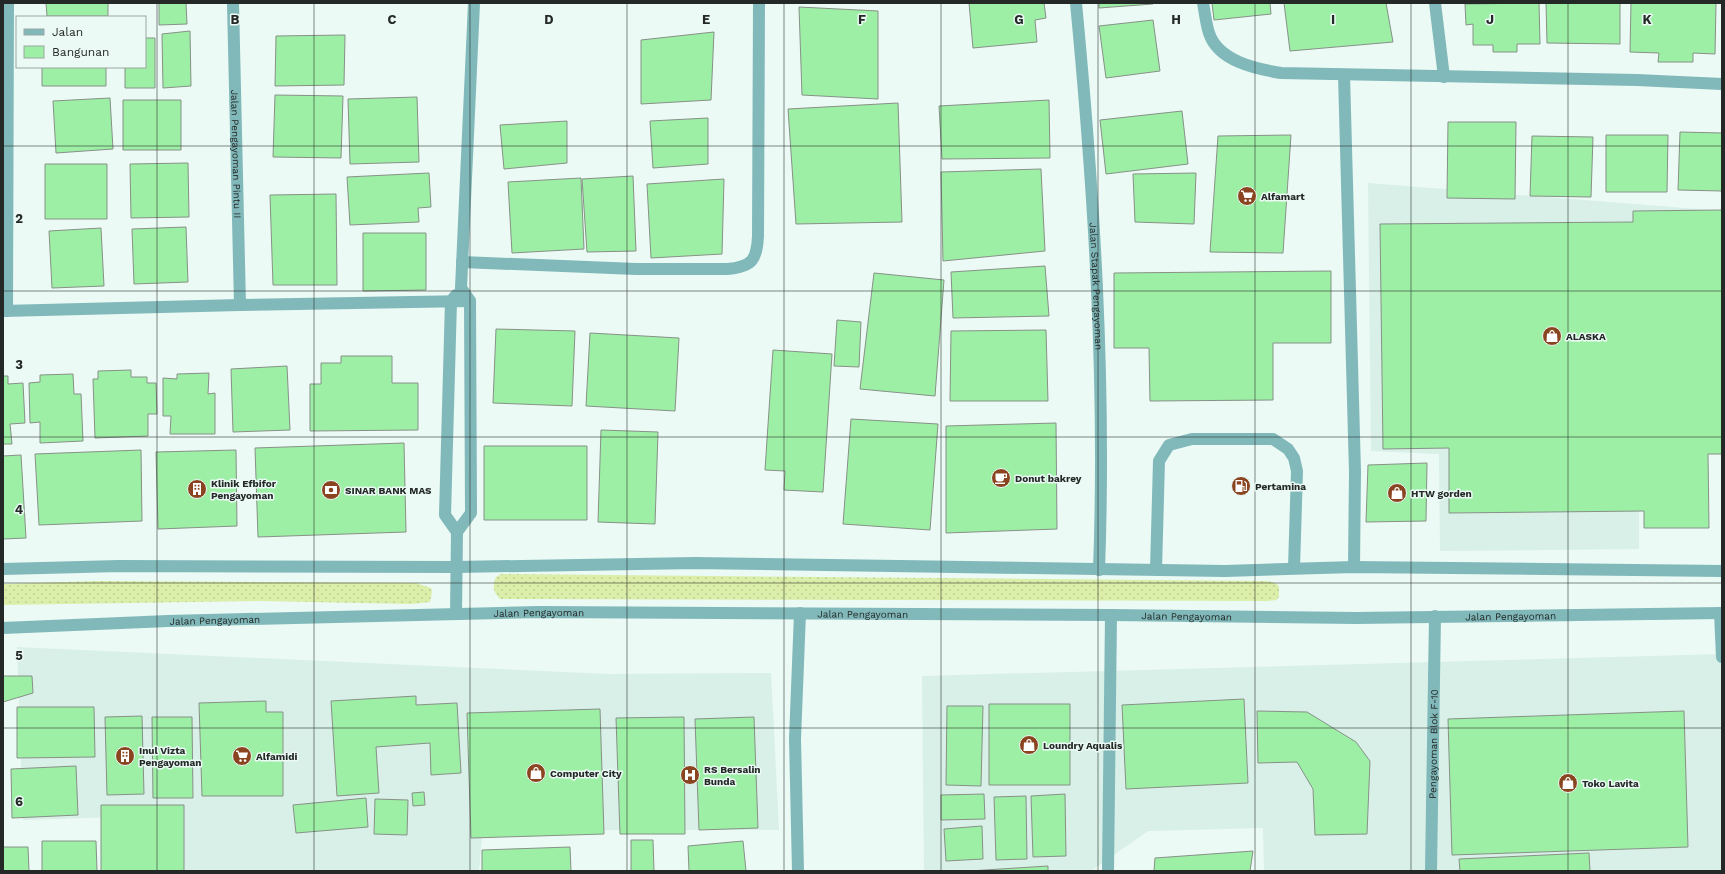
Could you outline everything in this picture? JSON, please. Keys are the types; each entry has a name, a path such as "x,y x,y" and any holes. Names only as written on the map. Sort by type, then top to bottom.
{"street":[{"path":"8,3 5,311 470,301"},
{"name":"Jalan Pengayoman Pintu II","path":"233,3 240,305"},
{"path":"457,532 445,514 451,301 461,288 474,3"},
{"path":"462,262 636,268 727,269 742,268 753,260 758,251 759,3"},
{"name":"Jalan Stapak Pengayoman","path":"1076,3 1090,162 1101,362 1102,459 1100,570"},
{"path":"1203,3 1209,34 1216,46 1245,65 1281,73 1637,80 1722,84"},
{"path":"1435,3 1444,77"},
{"path":"1344,75 1355,472 1354,567"},
{"path":"456,614 457,532 471,513 470,301 461,288"},
{"path":"1156,570 1159,461 1169,445 1192,439 1273,439 1288,449 1294,458 1297,471 1294,568"},
{"path":"3,569 119,566 456,567 695,563 1225,571 1354,567 1722,571"},
{"name":"Jalan Pengayoman","path":"3,628 168,621 539,612 1111,615 1356,618 1721,613"},
{"path":"798,871 795,739 800,613"},
{"path":"1721,613 1722,657"},
{"path":"1108,871 1111,615"},
{"name":"Pengayoman Blok F-10","path":"1431,871 1435,616"}],"shaded area":[{"name":"ALASKA","path":"1368,183 1722,211 1639,445 1639,549 1440,551 1439,454 1371,451"},
{"path":"17,647 607,674 771,673 779,830 613,830 482,837 479,871 117,871 117,817 23,820"},
{"path":"1722,654 1722,871 1264,871 1263,828 1148,831 1091,871 924,871 922,676"}],"green space":[{"path":"501,574 1268,581 1279,586 1279,597 1276,600 1267,601 500,599 496,594 494,584 496,577"},
{"path":"98,581 416,583 431,588 432,592 430,602 411,604 261,601 3,605 3,584"}],"building":[{"path":"46,3 108,3 108,16 47,16"},
{"path":"159,3 186,3 187,24 159,25"},
{"path":"969,3 1044,3 1046,18 1035,20 1037,42 973,48"},
{"path":"1099,3 1153,3 1153,4 1099,8"},
{"path":"1212,3 1270,3 1271,14 1214,20"},
{"path":"1284,3 1386,3 1393,42 1290,51"},
{"path":"1539,3 1540,44 1517,44 1517,52 1493,52 1493,45 1473,45 1473,24 1466,25 1465,4"},
{"path":"1546,3 1620,3 1620,44 1547,43"},
{"path":"1631,3 1716,3 1715,54 1693,53 1693,62 1658,62 1659,53 1630,52"},
{"path":"799,7 878,11 878,99 802,95"},
{"path":"1153,20 1160,71 1106,78 1099,26"},
{"path":"190,31 191,86 163,88 162,34"},
{"path":"714,32 711,100 641,104 641,40"},
{"path":"345,35 344,85 275,86 276,36"},
{"path":"146,38 155,38 155,88 125,88 125,68 146,68"},
{"path":"42,68 106,68 106,86 42,86"},
{"path":"275,95 343,96 341,158 273,157"},
{"path":"417,97 419,162 350,164 348,99"},
{"path":"110,98 113,149 56,153 53,101"},
{"path":"123,100 181,100 181,150 123,150"},
{"path":"1049,100 1050,158 942,159 939,106"},
{"path":"898,103 902,222 796,224 788,109"},
{"path":"1182,111 1188,164 1106,174 1100,120"},
{"path":"708,118 708,164 653,168 650,121"},
{"path":"567,121 567,163 504,169 500,125"},
{"path":"1448,122 1516,122 1515,199 1447,198"},
{"path":"1680,132 1722,133 1722,191 1678,190"},
{"path":"1291,135 1283,253 1210,252 1218,136"},
{"path":"1606,135 1668,135 1667,192 1606,192"},
{"path":"1532,136 1593,137 1591,197 1530,196"},
{"path":"188,163 189,217 131,218 130,164"},
{"path":"45,164 107,164 107,219 45,219"},
{"path":"1041,169 1045,251 943,261 941,172"},
{"path":"429,173 431,207 418,208 419,222 350,225 347,177"},
{"path":"1196,173 1194,224 1135,222 1133,174"},
{"path":"633,176 636,251 587,252 582,179"},
{"path":"581,178 584,249 512,253 508,182"},
{"path":"724,179 722,254 651,258 647,184"},
{"path":"336,194 337,285 273,285 270,195"},
{"name":"ALASKA","path":"1722,210 1722,454 1708,454 1709,528 1644,528 1644,511 1449,513 1449,448 1383,449 1380,224 1633,222 1633,211"},
{"path":"186,227 188,282 134,284 132,229"},
{"path":"101,228 104,286 52,288 49,231"},
{"path":"363,233 426,233 426,290 363,291"},
{"path":"1045,266 1049,316 953,318 951,272"},
{"path":"1331,271 1331,343 1273,343 1273,400 1150,401 1149,348 1114,348 1114,273"},
{"path":"874,273 944,280 935,396 860,389"},
{"path":"837,320 861,322 859,367 834,366"},
{"path":"496,329 575,331 572,406 493,403"},
{"path":"1046,330 1048,401 950,401 951,331"},
{"path":"590,333 679,338 675,411 586,406"},
{"path":"773,350 832,354 823,492 784,490 785,471 765,470"},
{"path":"341,356 392,356 392,383 418,383 418,430 310,431 310,384 321,384 321,363 341,363"},
{"path":"287,366 290,430 233,432 231,369"},
{"path":"131,370 131,377 147,377 147,383 156,383 157,414 148,414 148,436 95,438 93,379 98,379 98,371"},
{"path":"209,373 208,394 215,393 215,434 170,434 171,416 163,416 163,378 177,379 177,374"},
{"path":"73,374 74,394 81,394 83,441 40,443 40,422 30,423 29,383 40,382 40,375"},
{"path":"3,376 8,376 8,384 23,383 25,423 10,424 12,444 3,444"},
{"path":"851,419 938,424 930,530 843,524"},
{"name":"Donut bakrey","path":"1056,423 1057,529 946,533 946,426"},
{"path":"601,430 658,432 655,524 598,522"},
{"name":"SINAR BANK MAS","path":"404,443 406,532 258,537 255,448"},
{"path":"484,446 587,446 587,520 484,520"},
{"path":"141,450 142,521 39,525 35,454"},
{"name":"Klinik Efbifor Pengayoman","path":"236,450 237,526 158,529 156,452"},
{"path":"21,455 26,538 3,539 3,456"},
{"name":"HTW gorden","path":"1427,463 1426,521 1366,522 1368,465"},
{"path":"3,676 32,676 33,693 3,702"},
{"path":"416,696 416,705 457,703 461,773 431,775 430,743 376,747 379,793 337,796 331,701"},
{"path":"1244,699 1248,783 1126,789 1122,705"},
{"name":"Alfamidi","path":"266,701 266,712 283,712 283,796 202,796 199,703"},
{"name":"Loundry Aqualis","path":"989,704 1070,704 1070,785 989,785"},
{"path":"947,706 983,706 981,786 946,785"},
{"path":"17,707 94,707 95,757 17,758"},
{"name":"Computer City","path":"600,709 604,834 471,838 467,713"},
{"path":"1257,711 1307,712 1356,742 1370,761 1367,834 1315,835 1313,789 1297,762 1258,763"},
{"name":"Toko Lavita","path":"1684,711 1688,847 1452,855 1448,719"},
{"name":"Inul Vizta Pengayoman","path":"142,716 144,794 107,795 105,717"},
{"path":"152,717 192,717 193,798 153,798"},
{"path":"684,717 685,834 620,834 616,718"},
{"path":"754,717 758,828 699,830 695,719"},
{"path":"76,766 78,815 12,818 11,769"},
{"path":"424,792 425,805 413,806 412,793"},
{"path":"984,794 985,819 941,820 941,795"},
{"path":"1065,794 1066,856 1033,857 1031,796"},
{"path":"1026,796 1027,859 996,860 994,797"},
{"path":"366,798 368,827 296,833 293,805"},
{"path":"375,799 408,800 407,835 374,834"},
{"path":"101,805 184,805 184,871 101,871"},
{"path":"982,826 983,859 946,861 944,829"},
{"path":"631,840 653,840 654,871 631,871"},
{"path":"42,841 96,841 97,871 42,871"},
{"path":"743,841 746,871 689,871 688,846"},
{"path":"3,847 28,847 29,871 3,871"},
{"path":"570,847 571,871 482,871 482,850"},
{"path":"1253,851 1250,871 1154,871 1155,858"},
{"path":"1589,853 1590,871 1460,871 1459,859"},
{"path":"1048,866 1048,871 969,871"}],"place":[{"name":"Alfamart","path":"1247,196"},
{"name":"ALASKA","path":"1552,336"},
{"name":"Donut bakrey","path":"1001,478"},
{"name":"Pertamina","path":"1241,486"},
{"name":"Klinik Efbifor Pengayoman","path":"197,489"},
{"name":"SINAR BANK MAS","path":"331,490"},
{"name":"HTW gorden","path":"1397,493"},
{"name":"Loundry Aqualis","path":"1029,745"},
{"name":"Inul Vizta Pengayoman","path":"125,756"},
{"name":"Alfamidi","path":"242,756"},
{"name":"Computer City","path":"536,773"},
{"name":"RS Bersalin Bunda","path":"690,775"},
{"name":"Toko Lavita","path":"1568,783"}]}
